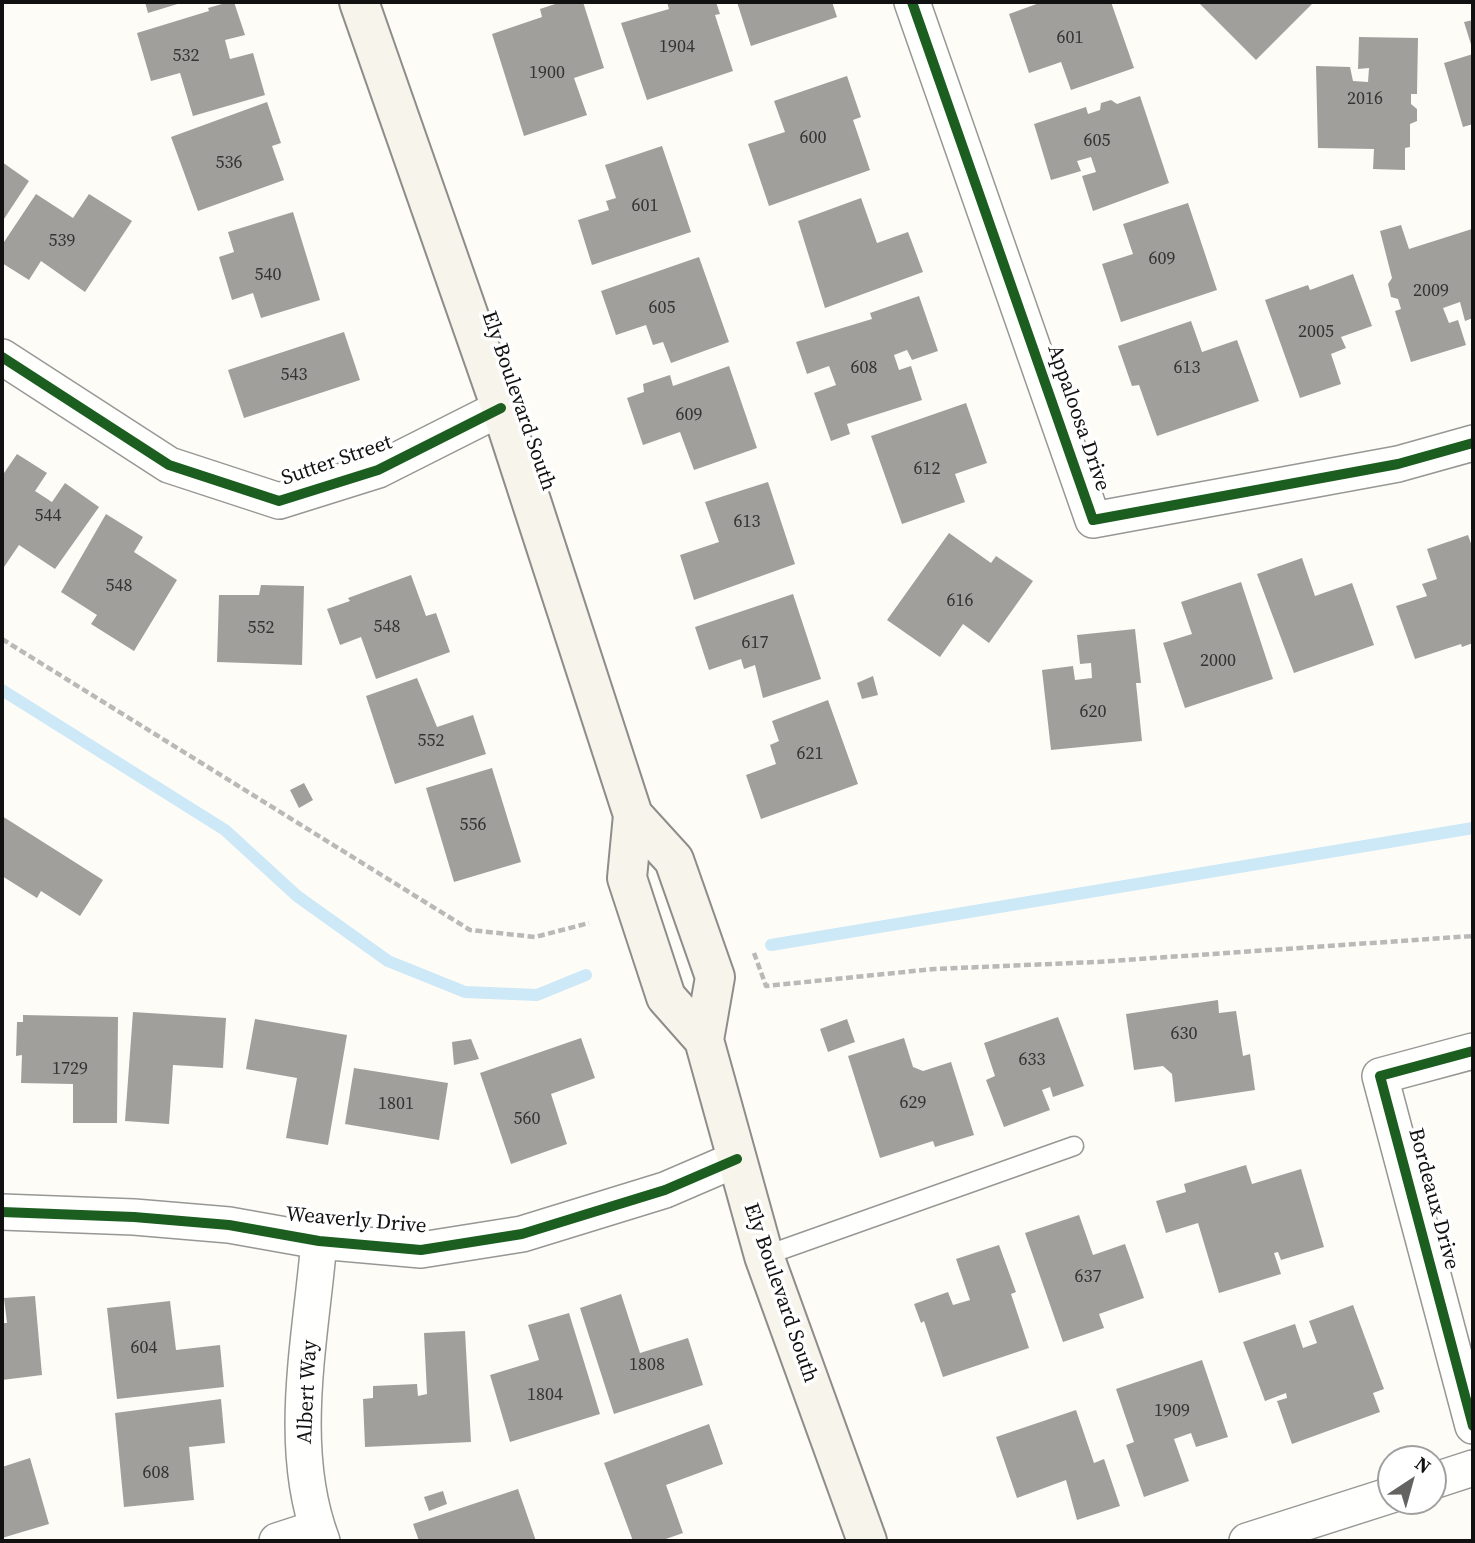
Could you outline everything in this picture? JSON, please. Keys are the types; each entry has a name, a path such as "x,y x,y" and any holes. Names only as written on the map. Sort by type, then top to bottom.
{"main road":[{"name":"Ely Boulevard South","path":"359,2 501,408 632,815 627,878 666,997 704,1040"},
{"name":"Ely Boulevard South","path":"632,815 674,860 715,977 704,1040 764,1256 867,1541"}],"street":[{"name":"Appaloosa Drive","path":"912,2 1093,520 1398,464 1473,443"},
{"name":"Sutter Street","path":"2,357 169,466 279,501 378,470 501,408"},
{"name":"Bordeaux Drive","path":"1473,1051 1380,1076 1473,1426"},
{"name":"Weaverly Drive","path":"2,1212 134,1217 229,1225 319,1241 421,1250 522,1234 666,1190 737,1158"},
{"name":"Albert Way","path":"319,1241 302,1416 307,1475 319,1535"},
{"path":"1447,1476 1473,1468"},
{"path":"1247,1541 1377,1499"},
{"path":"277,1541 319,1535"}],"lane":[{"path":"764,1256 1074,1146"}],"path":[{"path":"2,639 470,930 535,937 589,923"},
{"path":"754,953 766,986 934,969 1204,956 1473,936"}],"building":[{"path":"145,2 184,2 148,13"},
{"path":"234,2 245,35 225,40 230,59 253,53 265,95 193,116 180,73 151,81 137,33 209,11 208,8"},
{"path":"561,2 583,2 604,68 574,78 587,115 524,136 492,34 542,17 540,9"},
{"path":"667,2 716,2 720,14 715,15 733,71 647,100 621,23 669,9"},
{"path":"737,2 832,2 837,17 751,46"},
{"path":"1042,2 1111,2 1134,68 1071,90 1061,62 1029,73 1009,14"},
{"path":"1198,2 1314,2 1256,60"},
{"path":"1473,20 1473,51 1464,22"},
{"path":"1359,37 1418,38 1417,94 1411,94 1411,104 1417,109 1417,121 1410,124 1410,147 1405,148 1405,170 1373,169 1374,149 1318,148 1316,66 1350,67 1353,81 1368,82 1369,68 1358,69"},
{"path":"1473,54 1473,124 1463,127 1444,63"},
{"path":"847,76 861,117 853,120 870,170 769,206 748,144 785,132 774,101"},
{"path":"1140,96 1169,183 1093,211 1082,176 1096,172 1091,157 1077,161 1081,171 1051,180 1034,124 1086,107 1088,114 1100,110 1101,103 1111,100 1117,104"},
{"path":"267,102 281,143 272,146 284,180 198,211 171,137"},
{"path":"662,146 691,232 592,265 578,220 609,210 606,201 616,198 605,165"},
{"path":"2,162 29,181 2,222"},
{"path":"36,194 73,218 89,194 132,221 85,292 41,261 29,280 2,263 2,245"},
{"path":"861,198 877,243 908,232 923,272 825,308 798,221"},
{"path":"1188,203 1217,290 1121,322 1102,264 1133,254 1123,224"},
{"path":"293,212 320,300 261,318 253,293 232,300 219,257 234,252 228,232"},
{"path":"1401,225 1409,249 1472,229 1473,232 1473,318 1465,321 1460,302 1443,308 1449,323 1458,320 1466,345 1411,362 1395,311 1401,309 1398,299 1391,297 1388,284 1392,278 1380,231"},
{"path":"699,257 729,342 671,363 663,342 653,345 646,325 616,335 601,291"},
{"path":"1353,274 1372,326 1341,337 1346,348 1331,354 1341,384 1300,398 1265,300 1308,285 1310,290"},
{"path":"919,296 938,351 912,360 907,350 894,355 899,370 911,366 922,400 847,424 850,434 831,441 814,393 836,385 829,366 807,374 796,342 872,319 870,313"},
{"path":"1191,321 1202,352 1237,340 1259,401 1157,436 1139,385 1132,386 1118,346"},
{"path":"344,332 360,380 244,418 228,370"},
{"path":"729,366 757,448 694,470 680,432 643,445 627,398 644,392 643,384 670,375 673,386"},
{"path":"966,403 987,463 955,474 965,502 902,524 871,436"},
{"path":"17,454 47,473 35,491 52,502 65,483 99,507 55,569 19,545 2,570 2,476"},
{"path":"768,482 795,564 694,600 680,555 719,542 705,502"},
{"path":"106,514 143,537 134,552 177,580 134,651 91,624 97,615 61,592"},
{"path":"949,533 991,563 996,556 1033,581 989,643 963,624 940,657 887,620"},
{"path":"1468,535 1473,549 1473,643 1462,647 1461,644 1415,659 1396,606 1427,596 1422,584 1437,579 1427,549"},
{"path":"1302,558 1315,596 1352,583 1374,645 1294,673 1257,574"},
{"path":"411,575 426,616 436,613 450,652 376,679 361,637 340,645 327,609 350,601 348,598"},
{"path":"1241,582 1273,679 1185,708 1163,643 1192,634 1181,602"},
{"path":"261,585 304,586 302,665 217,662 219,595 259,595"},
{"path":"793,594 821,679 763,698 755,665 744,669 741,659 709,670 695,627"},
{"path":"1135,629 1141,683 1136,683 1142,741 1051,750 1042,670 1073,666 1075,680 1092,678 1091,663 1080,664 1077,635"},
{"path":"873,676 878,695 862,699 857,683"},
{"path":"417,678 437,727 473,715 486,754 395,784 366,696"},
{"path":"828,700 858,784 761,819 746,775 776,764 770,745 779,741 772,721"},
{"path":"492,768 521,862 454,882 426,788"},
{"path":"304,783 313,800 299,808 290,790"},
{"path":"2,816 103,880 80,916 41,891 37,898 2,876"},
{"path":"1218,1000 1219,1013 1236,1011 1243,1056 1250,1054 1255,1090 1175,1102 1172,1074 1163,1066 1134,1070 1126,1014"},
{"path":"133,1012 226,1018 223,1068 173,1065 169,1124 125,1121"},
{"path":"23,1015 118,1017 117,1123 73,1123 73,1084 21,1083 22,1055 16,1056 17,1022 23,1022"},
{"path":"1058,1017 1084,1086 1053,1097 1050,1087 1042,1090 1050,1110 1004,1127 986,1080 995,1076 984,1043"},
{"path":"255,1019 347,1035 328,1145 286,1138 297,1078 246,1069"},
{"path":"847,1019 855,1042 828,1052 820,1029"},
{"path":"581,1038 595,1078 551,1094 567,1144 511,1164 480,1073"},
{"path":"904,1038 913,1067 923,1071 951,1062 974,1135 935,1147 933,1141 880,1158 848,1056"},
{"path":"471,1039 479,1059 454,1065 452,1042"},
{"path":"354,1068 448,1083 439,1140 345,1124"},
{"path":"1246,1165 1252,1184 1301,1169 1324,1247 1281,1260 1278,1252 1274,1253 1281,1274 1219,1293 1198,1223 1166,1233 1156,1201 1186,1192 1184,1184"},
{"path":"1079,1215 1093,1255 1125,1244 1144,1298 1099,1314 1104,1328 1063,1342 1025,1233"},
{"path":"999,1245 1016,1292 1011,1294 1029,1348 943,1377 924,1321 921,1323 914,1304 948,1292 953,1305 970,1300 956,1259"},
{"path":"621,1294 640,1353 688,1338 703,1385 614,1414 580,1308"},
{"path":"35,1296 42,1375 2,1380 2,1323 7,1323 4,1298"},
{"path":"170,1301 176,1350 220,1345 224,1387 117,1399 107,1308"},
{"path":"1353,1305 1384,1389 1373,1393 1380,1412 1292,1444 1277,1401 1287,1398 1286,1393 1265,1401 1243,1342 1295,1324 1303,1348 1317,1343 1309,1321"},
{"path":"569,1313 600,1414 510,1442 490,1375 539,1360 528,1325"},
{"path":"465,1331 471,1442 365,1447 363,1399 373,1398 373,1386 417,1384 418,1396 427,1394 424,1333"},
{"path":"1202,1360 1228,1437 1196,1447 1191,1433 1174,1439 1189,1481 1144,1497 1126,1445 1134,1442 1116,1389"},
{"path":"221,1399 225,1443 189,1447 194,1500 124,1507 115,1413"},
{"path":"1076,1410 1094,1463 1104,1459 1120,1506 1077,1520 1066,1480 1017,1498 996,1437"},
{"path":"709,1424 723,1464 666,1485 683,1533 660,1541 633,1541 604,1463"},
{"path":"30,1458 49,1524 2,1538 2,1467"},
{"path":"518,1489 536,1541 419,1541 413,1524"},
{"path":"443,1491 447,1504 429,1511 424,1497"}],"waterway":[{"path":"2,690 225,830 297,896 388,961 465,992 537,995 586,975"},
{"path":"771,945 1473,828"}],"cycle path":[{"path":"912,2 1093,520 1398,464 1473,443"},
{"path":"2,357 169,465 279,501 378,470 501,408"},
{"path":"1473,1051 1380,1076 1473,1426"},
{"path":"2,1212 134,1217 229,1225 319,1241 421,1250 522,1234 665,1190 737,1159"}]}
